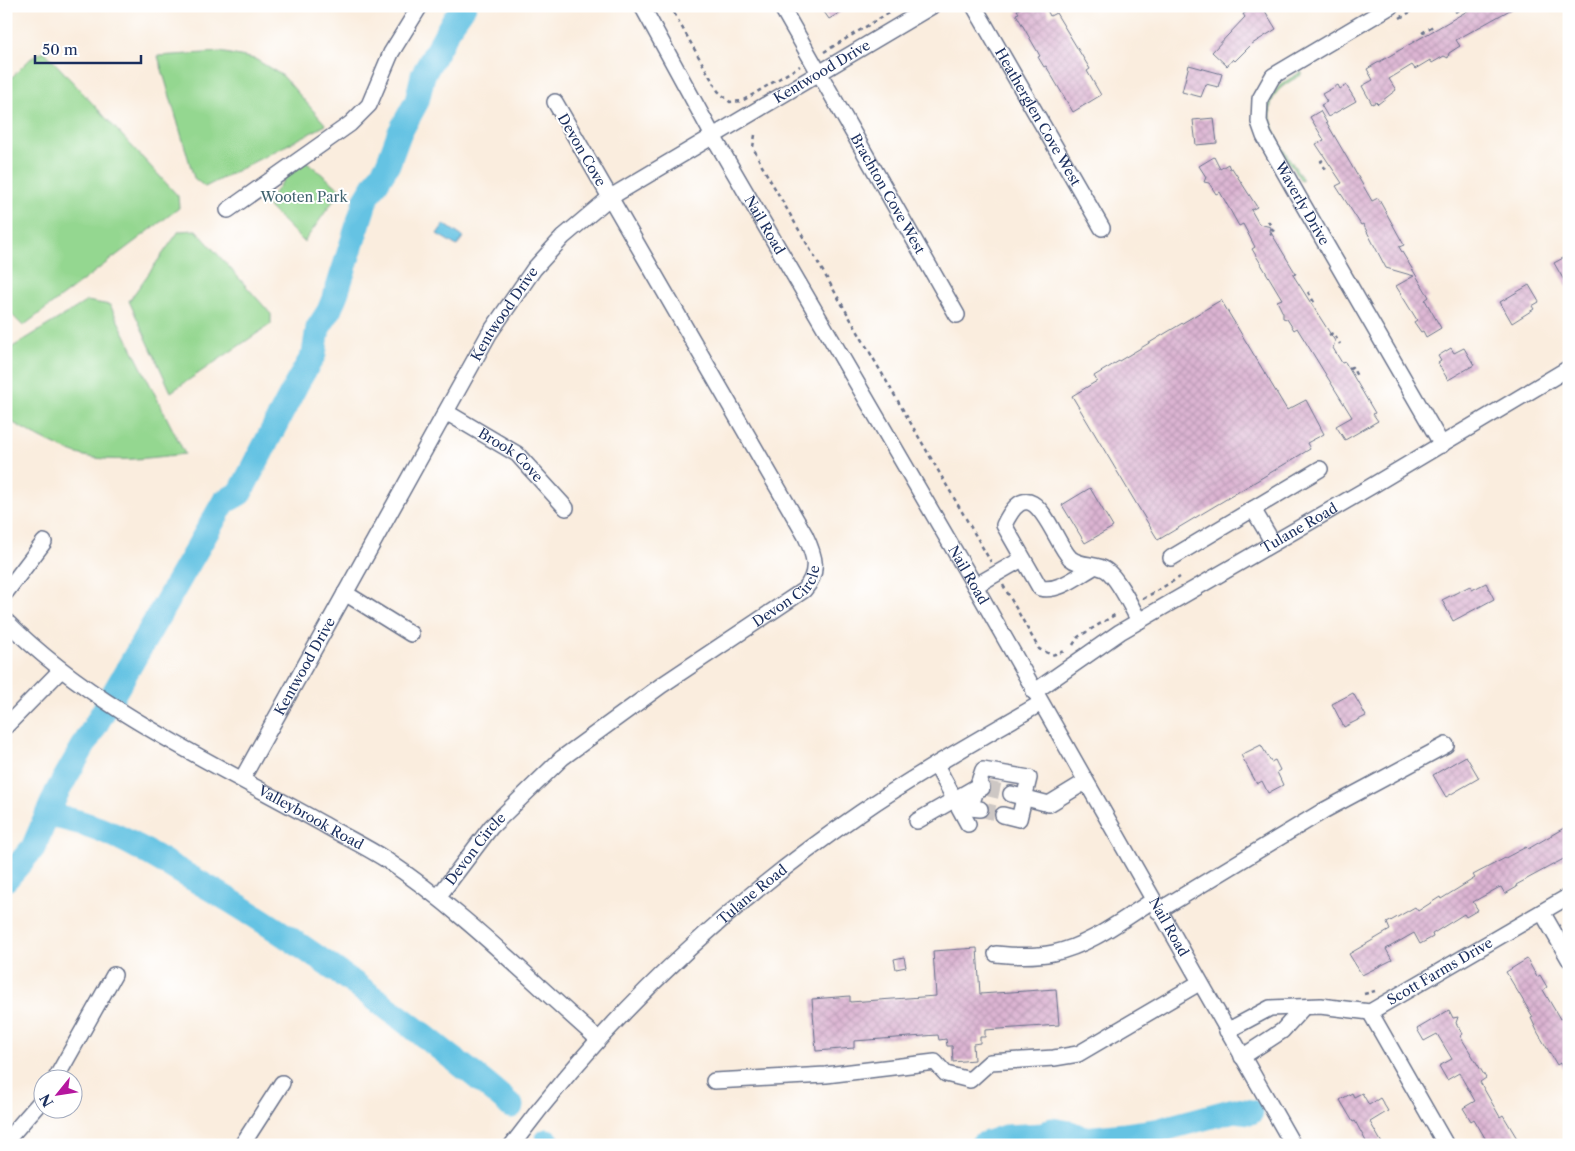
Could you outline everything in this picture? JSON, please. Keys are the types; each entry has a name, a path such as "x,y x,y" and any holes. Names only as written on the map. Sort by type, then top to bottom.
{"street":[{"path":"228,210 350,124 369,105 391,53 420,6"},
{"name":"Nail Road","path":"642,6 713,136 975,586 1155,906 1293,1145"},
{"name":"Brachton Cove West","path":"781,6 957,315"},
{"name":"Kentwood Drive","path":"242,779 489,334 526,279 564,237 609,198 932,6"},
{"name":"Heatherglen Cove West","path":"974,6 1102,228"},
{"name":"Waverly Drive","path":"1391,6 1273,76 1260,99 1259,122 1264,136 1294,190 1442,445"},
{"name":"Devon Cove","path":"555,102 609,198"},
{"name":"Devon Circle","path":"438,897 491,827 562,758 662,685 804,590 815,572 814,558 805,535 609,198"},
{"name":"Tulane Road","path":"512,1145 542,1106 598,1040 658,977 748,896 860,812 936,765 1037,697 1139,621 1442,445 1569,368"},
{"name":"Brook Cove","path":"446,412 517,454 566,508"},
{"path":"1171,558 1320,469"},
{"path":"1094,566 1048,590 1040,588 1004,524 1010,512 1021,503 1031,502 1042,510 1070,558 1082,564 1094,566 1106,570 1139,621"},
{"path":"1253,509 1273,543"},
{"path":"6,592 44,542"},
{"path":"975,586 1022,559"},
{"path":"345,593 411,634"},
{"name":"Valleybrook Road","path":"6,621 61,670 90,692 137,722 384,859 438,897 465,918 598,1040"},
{"path":"6,726 61,670"},
{"path":"996,954 1027,956 1055,953 1094,937 1155,906 1323,811 1446,746"},
{"path":"936,765 968,824"},
{"path":"980,810 970,808 981,788 983,770 1029,778 1018,795 1019,819 1003,815"},
{"path":"1018,795 1049,804 1085,782"},
{"path":"917,821 981,788"},
{"name":"Scott Farms Drive","path":"1370,1012 1569,896"},
{"path":"1542,912 1569,959"},
{"path":"62,1068 114,975"},
{"path":"714,1081 826,1075 935,1062 946,1074 970,1080 990,1062 1054,1058 1078,1054 1199,983"},
{"path":"1227,1031 1270,1008 1284,1006 1302,1009 1320,1006 1370,1012 1446,1145"},
{"path":"1242,1057 1282,1031 1302,1009"},
{"path":"242,1145 282,1083"},
{"path":"6,1141 32,1111"}],"path":[{"path":"670,6 718,91 730,102 742,100 900,6"},
{"path":"1394,22 1420,6"},
{"path":"1455,12 1465,6"},
{"path":"1422,33 1433,26 1434,28"},
{"path":"755,135 753,147 762,166 997,573 1034,644 1044,653 1057,654 1063,652 1075,644 1083,634 1180,577"},
{"path":"1323,160 1321,161 1326,172"},
{"path":"1268,220 1274,232 1270,234"},
{"path":"1308,292 1315,304 1313,305"},
{"path":"1329,335 1333,333 1340,344"},
{"path":"1349,368 1352,367 1358,378"}],"green space":[{"path":"44,51 178,196 179,208 23,326 6,309 6,83 30,59"},
{"path":"220,52 255,59 283,76 326,125 205,187 194,178 158,56"},
{"path":"1301,72 1303,74 1277,92 1270,114 1277,138 1303,180 1301,181 1274,137 1268,113 1270,101 1278,87"},
{"name":"Wooten Park","path":"301,157 341,190 304,242 266,204"},
{"path":"196,230 271,314 271,324 171,392 129,301 179,231"},
{"path":"87,301 110,305 185,454 129,459 106,459 84,456 49,442 6,419 6,351"}],"water":[{"path":"444,224 463,237 457,246 437,234"}],"building":[{"path":"820,6 851,6 829,19"},
{"path":"1024,6 1045,6 1050,16 1056,13 1090,69 1087,71 1101,95 1073,112 1046,66 1044,67 1038,57 1040,56 1016,14 1019,13 1017,10"},
{"path":"1257,6 1262,6 1276,29 1252,44 1235,61 1233,59 1227,66 1212,52 1245,17 1243,14"},
{"path":"1467,6 1517,6 1456,40 1460,46 1449,53 1448,58 1444,56 1432,63 1430,60 1415,69 1412,65 1389,79 1396,90 1378,104 1376,102 1372,104 1362,86 1373,80 1367,69 1469,10"},
{"path":"1189,65 1222,74 1218,87 1206,84 1201,97 1182,92"},
{"path":"1338,85 1340,89 1346,85 1356,101 1328,117 1321,105 1327,102 1322,94"},
{"path":"1320,111 1372,201 1378,198 1404,245 1399,247 1429,297 1425,300 1441,328 1426,337 1414,322 1417,320 1396,286 1414,276 1386,268 1363,224 1361,225 1336,186 1342,183 1316,144 1324,140 1310,117"},
{"path":"1214,118 1217,143 1196,145 1193,120"},
{"path":"1214,157 1220,169 1228,164 1230,169 1232,168 1257,207 1251,210 1259,224 1271,227 1270,231 1296,274 1293,275 1335,341 1333,348 1342,363 1345,362 1375,413 1373,414 1378,421 1345,440 1336,426 1352,417 1297,328 1294,330 1287,319 1283,318 1283,313 1277,301 1282,299 1252,249 1255,247 1243,224 1239,226 1220,192 1216,194 1209,183 1204,182 1206,177 1199,166"},
{"path":"1565,257 1569,263 1569,289 1554,263"},
{"path":"1529,285 1539,302 1532,306 1534,309 1512,323 1500,302"},
{"path":"1221,300 1287,410 1306,400 1324,434 1307,443 1310,449 1158,540 1072,396 1097,381 1094,376"},
{"path":"1451,348 1454,353 1464,348 1474,365 1448,380 1438,363 1441,361 1438,356"},
{"path":"1090,488 1113,527 1085,543 1062,505"},
{"path":"1486,583 1494,599 1453,621 1442,600 1470,586 1472,590"},
{"path":"1353,693 1366,716 1344,727 1332,704"},
{"path":"1261,745 1271,762 1275,760 1280,770 1277,772 1283,785 1268,793 1262,781 1257,784 1241,755"},
{"path":"1466,756 1479,778 1446,797 1433,775"},
{"path":"1569,825 1569,856 1516,885 1517,887 1505,894 1501,887 1473,902 1478,910 1466,917 1464,914 1432,934 1433,937 1420,944 1414,933 1386,949 1392,960 1362,975 1349,954 1390,930 1387,923 1415,907 1418,911 1440,897 1441,899 1475,878 1473,875 1526,847 1528,849"},
{"path":"977,948 980,994 1056,989 1059,1025 985,1030 985,1037 980,1037 980,1043 973,1044 974,1060 953,1062 952,1046 947,1046 946,1039 939,1040 938,1035 854,1041 854,1048 816,1051 812,999 850,996 850,1002 936,996 933,951"},
{"path":"904,957 906,967 896,969 894,959"},
{"path":"1527,959 1537,977 1540,975 1547,987 1543,990 1560,1019 1564,1017 1569,1024 1569,1079 1560,1063 1557,1065 1538,1033 1531,1018 1533,1017 1506,972"},
{"path":"1449,1010 1453,1018 1458,1017 1456,1023 1463,1034 1460,1036 1486,1078 1480,1082 1500,1117 1503,1115 1521,1145 1489,1145 1474,1119 1471,1121 1463,1108 1475,1101 1459,1073 1447,1080 1439,1066 1452,1059 1437,1034 1424,1041 1417,1029"},
{"path":"1352,1093 1354,1097 1362,1093 1369,1105 1380,1098 1388,1111 1370,1122 1383,1145 1368,1145 1355,1121 1353,1122 1340,1100"}],"waterway":[{"path":"6,879 33,848 57,792 224,502 240,493 314,354 318,328 329,311 337,291 366,199 388,164 399,134 417,101 423,75 452,23 464,6"},
{"path":"47,815 86,824 121,838 220,894 313,954 373,997 472,1073 511,1106"},
{"path":"982,1145 1005,1137 1044,1135 1052,1130 1070,1133 1084,1139 1125,1135 1156,1131 1234,1110 1251,1112"},
{"path":"547,1141 550,1145"}],"tunnel":[{"path":"985,788 1011,794"},
{"path":"980,809 1003,815"}]}
